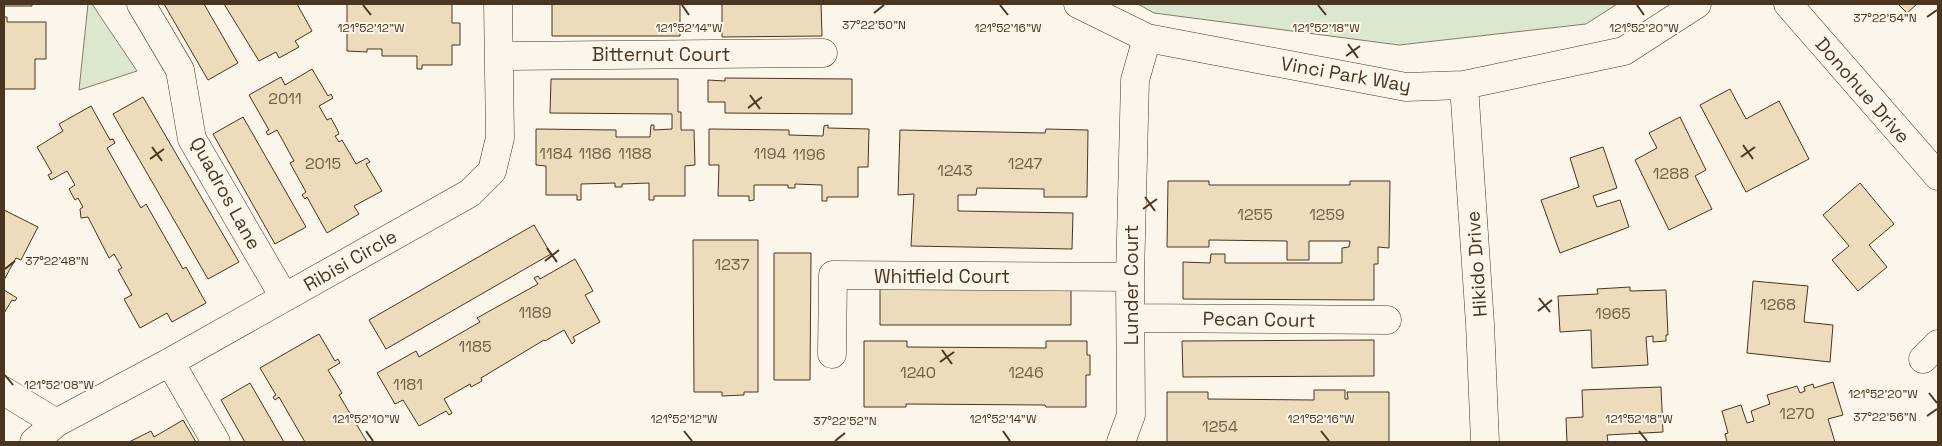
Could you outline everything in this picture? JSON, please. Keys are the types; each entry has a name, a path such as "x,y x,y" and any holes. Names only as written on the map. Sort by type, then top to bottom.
{"street":[{"name":"Quadros Lane","path":"141,4 180,70 192,139 284,297"},
{"name":"Ribisi Circle","path":"34,442 56,423 170,362 470,193 492,172 500,138 498,4"},
{"name":"Vinci Park Way","path":"1078,4 1146,38 1406,87 1464,85 1624,52 1697,4"},
{"name":"Donohue Drive","path":"1788,4 1938,176"},
{"name":"Lunder Court","path":"1121,442 1131,415 1130,276 1135,80 1146,38"},
{"name":"Bitternut Court","path":"499,56 823,53"},
{"name":"Hikido Drive","path":"1464,85 1480,324 1485,442"},
{"name":"Whitfield Court","path":"832,354 833,275 1130,276"},
{"name":"Pecan Court","path":"1131,318 1387,320"},
{"path":"170,362 216,442"},
{"path":"4,391 56,423"}],"green space":[{"path":"88,4 92,4 137,71 79,90"},
{"path":"1138,4 1617,4 1586,24 1399,45 1154,13"}],"building":[{"path":"4,4 32,4 32,6 4,6"},
{"path":"164,4 204,4 238,63 208,80"},
{"path":"224,4 297,4 312,31 295,41 299,47 279,58 276,52 259,61"},
{"path":"347,4 452,4 452,23 460,23 460,45 452,45 452,65 422,65 422,69 417,69 417,56 382,56 382,49 367,49 367,52 347,51"},
{"path":"552,4 680,4 680,36 552,36"},
{"path":"722,4 821,4 822,36 722,37"},
{"path":"1898,4 1917,4 1907,13"},
{"path":"4,17 7,17 7,22 46,22 46,59 35,59 35,89 4,89"},
{"path":"312,69 328,96 331,94 333,98 319,106 327,120 331,118 337,129 339,134 335,136 339,142 342,140 356,164 367,158 370,162 366,164 382,191 354,206 359,214 327,233 307,197 305,199 302,195 306,192 290,163 294,161 277,130 268,135 266,132 269,130 249,95 281,77 285,85"},
{"path":"725,78 852,79 852,114 725,113 725,102 708,102 708,80 725,81"},
{"path":"551,79 678,79 678,112 681,112 681,130 694,130 695,165 685,166 685,196 654,196 654,200 649,200 649,183 622,184 622,187 615,187 615,183 581,184 581,200 577,200 577,195 546,195 546,166 536,165 536,129 616,130 616,137 650,137 651,125 654,125 654,130 672,129 672,114 550,113"},
{"path":"1730,89 1746,119 1779,101 1809,159 1746,192 1700,105"},
{"path":"143,97 239,262 208,279 113,114"},
{"path":"91,106 110,140 113,139 115,143 107,148 141,208 146,204 183,269 186,267 206,303 172,322 167,313 140,328 124,299 132,295 118,270 122,268 114,254 109,258 88,217 81,218 80,209 83,207 78,198 75,200 69,189 75,185 67,171 51,180 48,175 52,173 37,147 63,131 59,124"},
{"path":"243,117 306,227 275,244 213,134"},
{"path":"1680,117 1706,170 1695,176 1712,209 1669,230 1635,160 1657,148 1649,133"},
{"path":"828,125 828,128 869,129 868,167 858,167 858,197 827,197 827,201 822,201 822,185 795,184 795,188 788,188 788,185 754,185 754,200 749,201 749,196 718,196 719,165 709,165 709,129 789,130 789,135 823,136 824,126"},
{"path":"1046,129 1088,130 1087,197 1044,197 1044,189 977,188 976,195 958,195 958,211 1073,213 1072,249 911,246 914,194 898,195 900,130 1045,133"},
{"path":"1603,147 1617,188 1593,196 1597,207 1620,200 1629,227 1560,253 1541,200 1579,187 1570,158"},
{"path":"1168,181 1209,181 1209,185 1350,185 1350,181 1390,181 1389,248 1378,247 1378,264 1374,264 1374,300 1183,299 1183,262 1210,263 1211,254 1225,254 1225,263 1342,263 1342,248 1349,247 1350,241 1309,241 1309,260 1287,260 1287,241 1209,240 1209,247 1167,247"},
{"path":"1860,183 1894,224 1869,245 1887,267 1858,291 1832,260 1849,246 1823,215"},
{"path":"4,210 38,227 21,260 16,258 4,280"},
{"path":"534,225 551,254 386,349 369,320"},
{"path":"693,240 758,240 758,392 744,392 744,395 722,396 722,392 694,392"},
{"path":"774,253 811,253 810,380 774,380"},
{"path":"575,259 593,291 585,295 600,322 573,337 575,341 572,344 564,330 481,378 482,381 471,387 470,384 444,399 452,413 449,415 446,411 419,426 403,400 395,404 377,373 416,351 419,357 480,322 477,318 538,284 534,278 538,276 540,279"},
{"path":"1753,281 1808,286 1804,322 1833,325 1830,362 1747,353"},
{"path":"1630,287 1630,291 1666,290 1668,335 1666,335 1666,341 1653,342 1653,336 1646,337 1648,365 1592,368 1591,330 1560,332 1558,296 1598,294 1597,289"},
{"path":"880,289 1071,289 1071,325 880,325"},
{"path":"4,290 17,298 15,301 12,300 4,313"},
{"path":"319,334 335,361 338,359 340,363 328,370 342,393 339,395 367,442 305,442 279,397 275,400 273,397 276,395 260,368"},
{"path":"1374,340 1374,376 1183,377 1182,341"},
{"path":"864,341 907,341 907,347 1046,348 1046,341 1087,341 1087,355 1090,355 1090,375 1086,375 1086,407 906,404 906,407 864,407"},
{"path":"1833,382 1843,415 1828,419 1835,442 1727,442 1725,434 1728,433 1722,411 1741,405 1747,423 1754,421 1751,411 1770,404 1767,395 1797,386 1800,393 1805,391 1804,387 1813,384 1814,388"},
{"path":"250,383 284,442 245,442 221,400"},
{"path":"1661,387 1663,432 1607,435 1608,442 1567,442 1566,418 1583,417 1582,390"},
{"path":"1314,390 1345,390 1345,399 1348,399 1347,392 1389,392 1389,442 1167,442 1167,392 1208,392 1208,399 1314,400"},
{"path":"183,420 196,442 129,442 151,431 154,437"}]}
